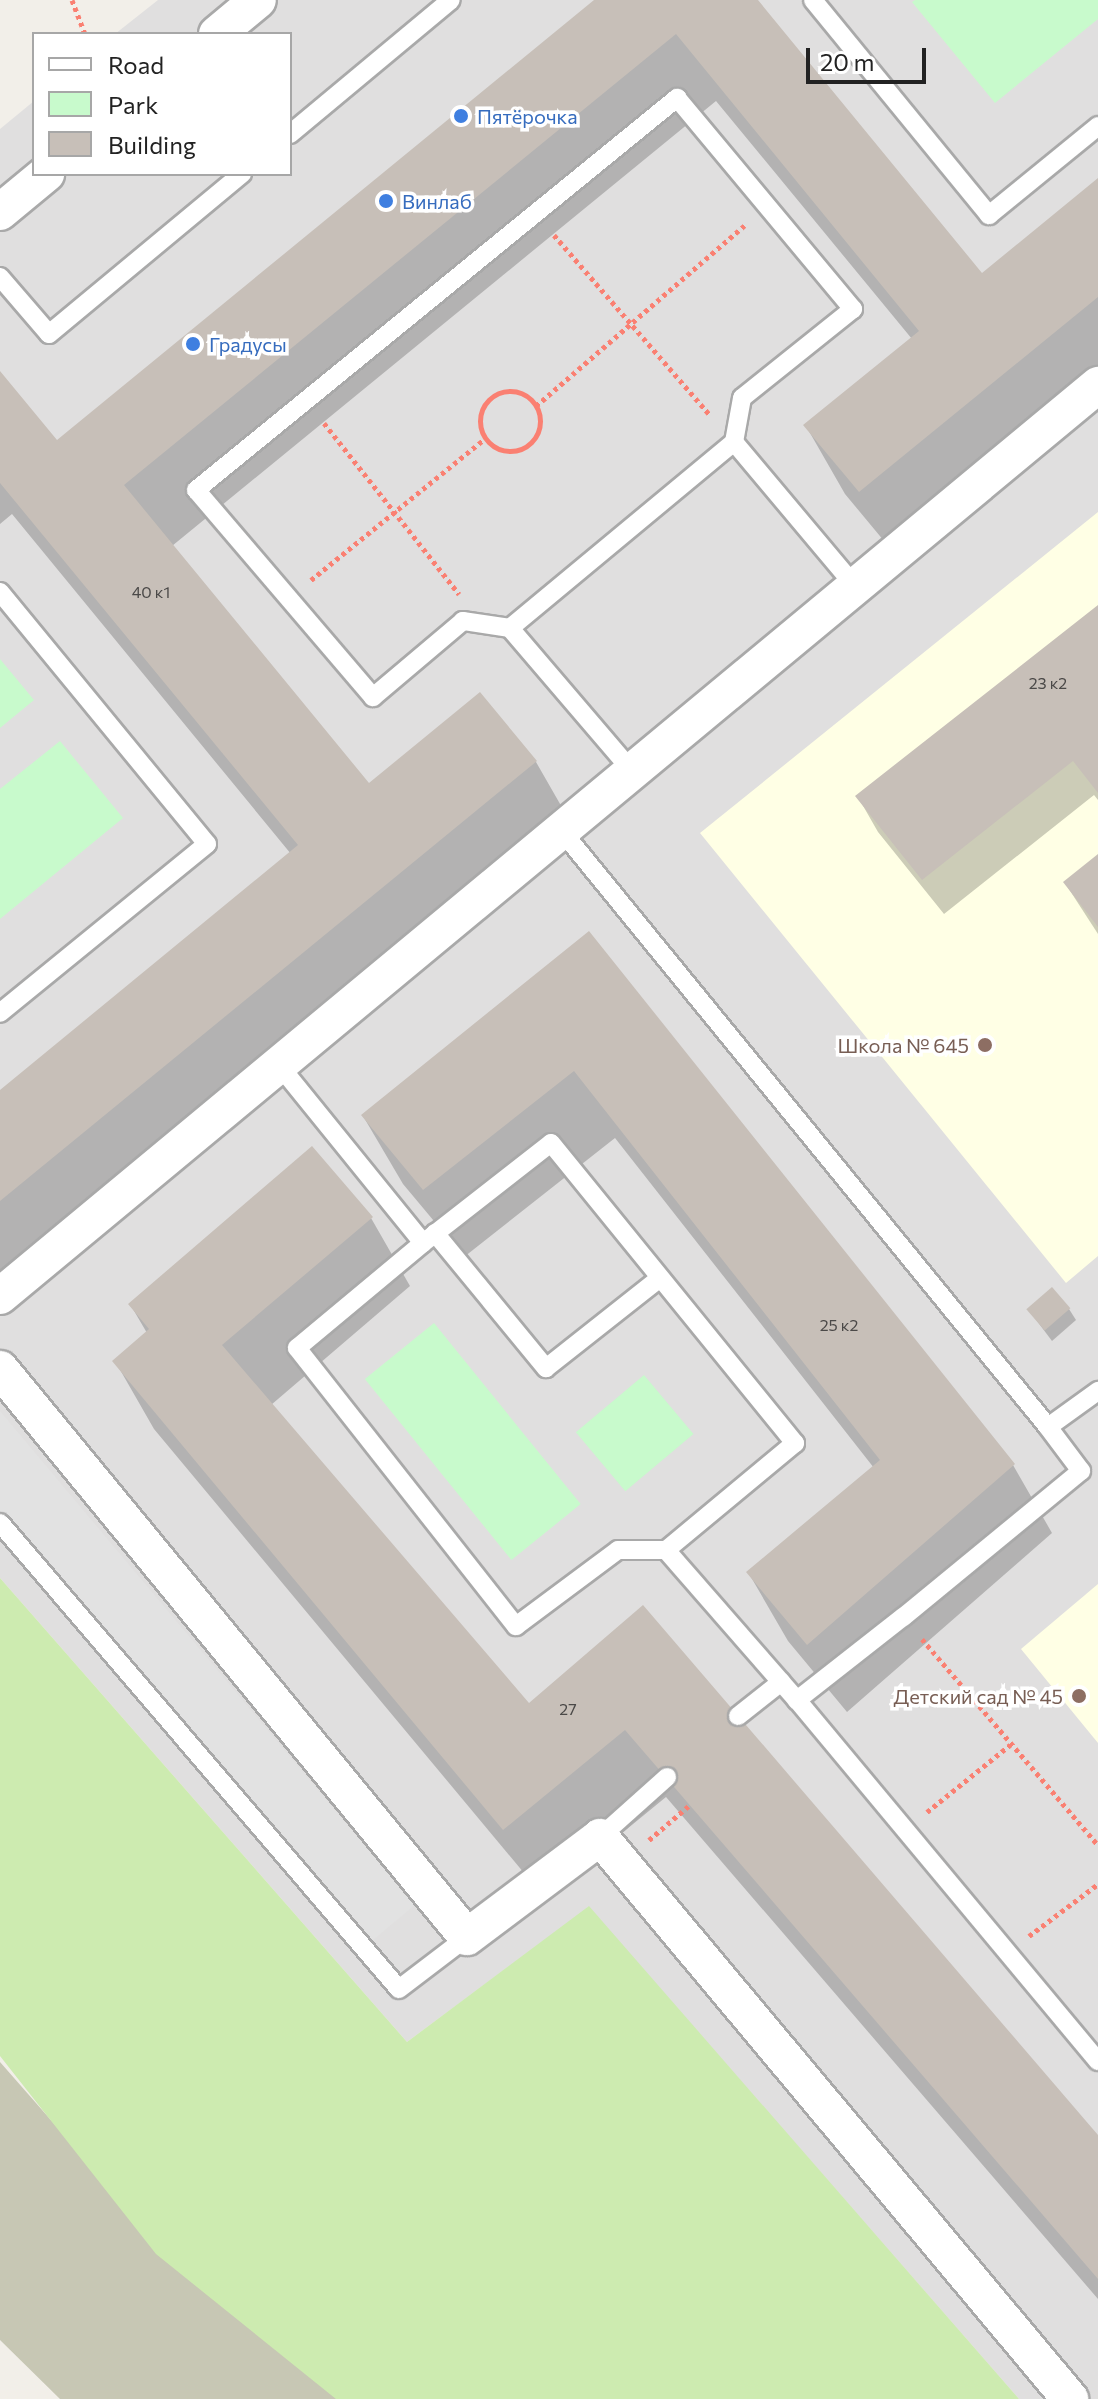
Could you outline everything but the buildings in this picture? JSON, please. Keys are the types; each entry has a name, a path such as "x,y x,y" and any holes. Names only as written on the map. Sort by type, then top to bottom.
{"street":[{"path":"219,32 258,0"},
{"path":"0,212 44,176"},
{"path":"0,1296 1098,385"},
{"path":"0,1369 467,1937 600,1837 1070,2399"}],"lane":[{"path":"292,132 451,0"},
{"path":"813,0 989,215 1098,126"},
{"path":"510,628 734,442 742,398 853,309 677,98 196,490 373,697 463,621 510,628 632,771"},
{"path":"0,277 49,334 240,176"},
{"path":"734,442 855,586"},
{"path":"0,592 207,844 0,1013"},
{"path":"561,830 1081,1471 797,1700"},
{"path":"279,1065 546,1368 660,1278"},
{"path":"551,1143 660,1278 795,1443 666,1550 618,1550 516,1626 297,1348 429,1238 551,1143"},
{"path":"1048,1427 1098,1391"},
{"path":"0,1523 399,1989 467,1937"},
{"path":"666,1550 797,1700 1098,2061"},
{"path":"738,1716 781,1682"},
{"path":"600,1837 667,1777"}],"path":[{"path":"72,0 84,32"},
{"path":"536,406 767,206"},
{"path":"535,213 734,442"},
{"path":"506,389 529,396 542,417 536,440 515,453 491,446 486,438 479,425 485,402 506,389"},
{"path":"306,400 396,511 481,624"},
{"path":"288,598 486,438"},
{"path":"903,1617 1098,1845"},
{"path":"905,1830 1010,1745"},
{"path":"1007,1952 1098,1884"}],"shaded area":[{"path":"158,0 1098,0 1098,2399 1019,2399 589,1907 407,2042 0,1578 0,129 32,103 32,176 292,176 292,32 118,32"},
{"name":"Школа № 645","path":"1098,512 1098,1256 1066,1283 700,833"},
{"path":"0,1411 415,1905 362,1949 0,1518"},
{"name":"Детский сад № 45","path":"1098,1584 1098,1743 1021,1649"},
{"path":"0,2062 164,2249 353,2399 60,2399 0,2340"}],"green space":[{"path":"1098,0 1098,19 995,103 912,2"},
{"path":"0,659 34,700 0,728"},
{"path":"60,741 123,818 0,919 0,789"},
{"path":"434,1323 581,1504 511,1560 365,1379"},
{"path":"644,1375 693,1434 625,1491 576,1432"},
{"path":"0,1578 407,2042 589,1906 1019,2399 336,2399 156,2254 0,2056"}],"place":[{"name":"Пятёрочка","path":"461,116"},
{"name":"Винлаб","path":"386,201"},
{"name":"Градусы","path":"193,344"},
{"name":"Школа № 645","path":"985,1045"},
{"name":"Детский сад № 45","path":"1079,1696"}]}
